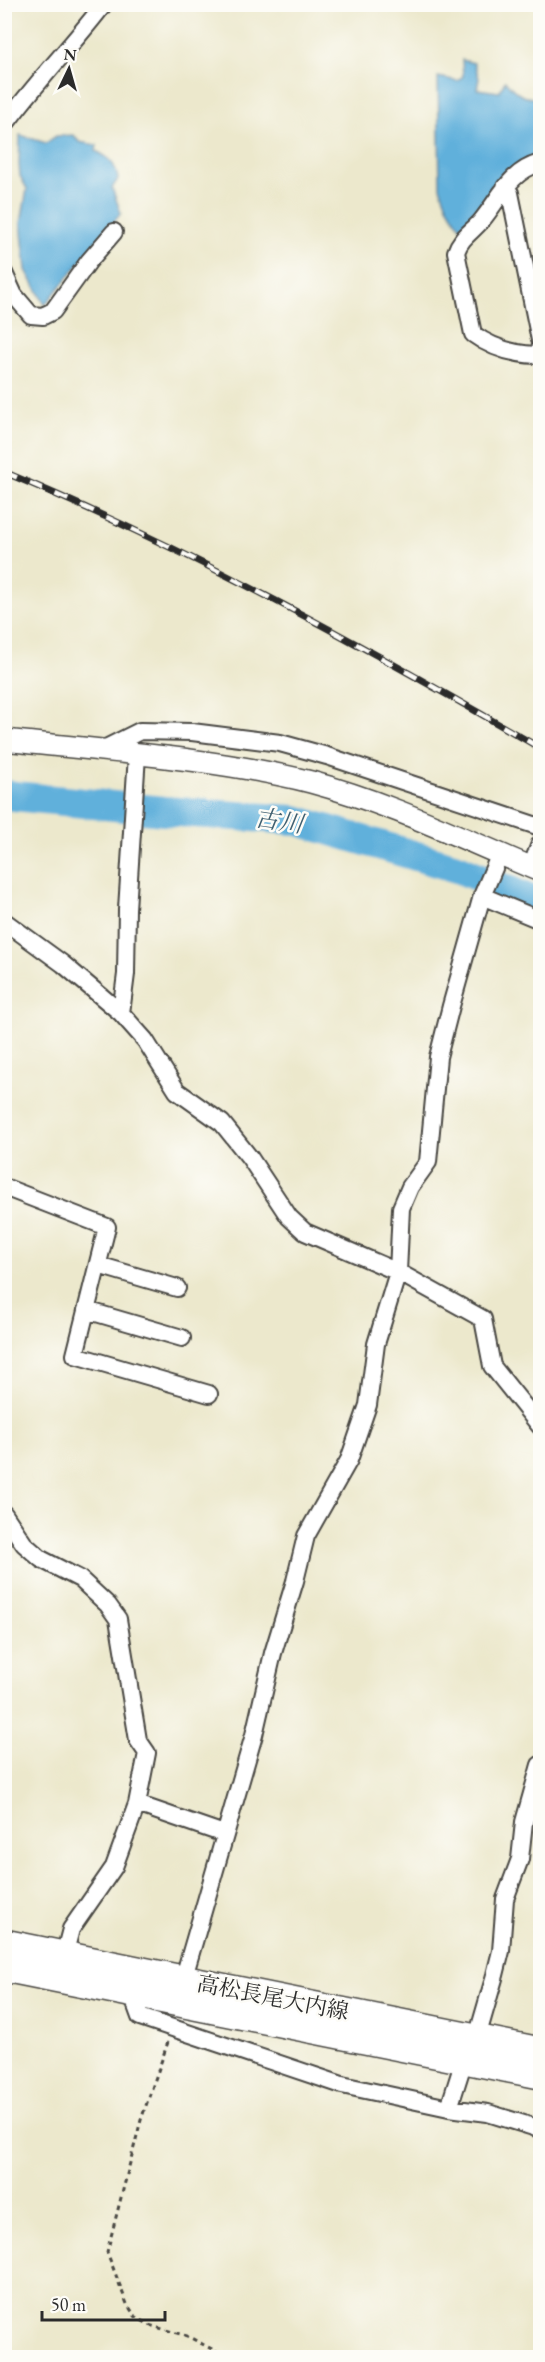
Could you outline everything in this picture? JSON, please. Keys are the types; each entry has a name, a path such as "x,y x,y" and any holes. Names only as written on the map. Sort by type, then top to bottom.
{"main road":[{"name":"高松長尾大内線","path":"4,1943 61,1967 138,1994 180,1990"},
{"name":"高松長尾大内線","path":"4,1968 61,1967 180,1990 471,2049 540,2074"},
{"name":"高松長尾大内線","path":"471,2049 540,2050"}],"street":[{"path":"4,126 20,103 53,68 104,4"},
{"path":"540,163 526,167 505,187 482,221 459,242 456,252 472,334 486,344 516,354 536,355 540,349"},
{"path":"505,187 510,193 540,340"},
{"path":"4,273 14,295 31,315 44,316 53,311 89,261 114,232"},
{"path":"100,751 140,731 192,732 280,743 327,756 540,827"},
{"path":"4,740 257,771 310,782 360,796 497,862 536,869 540,844"},
{"path":"121,1013 126,975 127,909 138,755"},
{"path":"180,1990 254,1735 273,1653 306,1536 349,1460 368,1405 376,1344 398,1272 401,1208 410,1187 428,1162 438,1058 483,894 497,862"},
{"path":"483,894 540,920"},
{"path":"4,921 63,964 121,1013 145,1040 177,1091 222,1123 250,1158 289,1216 305,1232 398,1272 483,1319 492,1366 540,1426"},
{"path":"4,1187 107,1227 75,1355 208,1394"},
{"path":"98,1265 177,1288"},
{"path":"86,1310 182,1338"},
{"path":"4,1514 24,1544 41,1559 80,1579 108,1605 118,1619 138,1740 147,1753 136,1804 114,1867 74,1922 68,1935 61,1967"},
{"path":"449,2108 471,2049 499,1959 505,1899 519,1859 524,1822 540,1765"},
{"path":"136,1804 224,1834"},
{"path":"138,1994 135,2006 140,2017 172,2029 342,2085 449,2108 488,2113 540,2129"}],"path":[{"path":"172,2029 141,2120 107,2252 127,2304 135,2316 150,2325 187,2336 229,2358"}],"water":[{"path":"462,60 474,63 479,78 477,89 499,92 505,81 525,97 540,97 540,156 519,164 499,180 479,209 460,227 447,206 440,187 438,77 458,81 463,76"},
{"path":"20,135 46,143 56,136 74,135 79,142 97,145 96,151 111,162 118,179 112,188 121,213 45,305 26,270 21,223 27,189 20,176"}],"waterway":[{"name":"古川","path":"4,795 164,811 295,820 460,869 540,904"}],"railway":[{"path":"4,472 142,534 277,601 540,748"}]}
